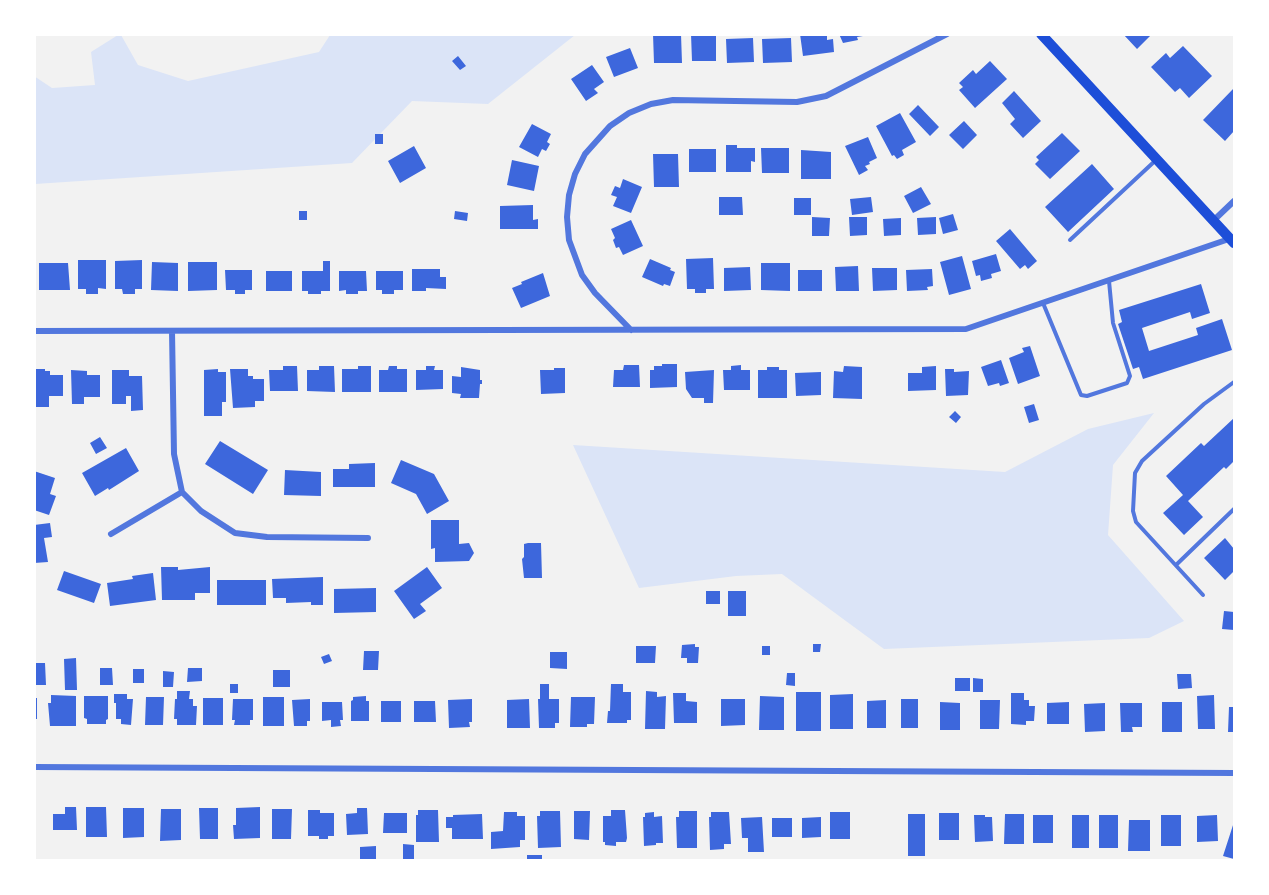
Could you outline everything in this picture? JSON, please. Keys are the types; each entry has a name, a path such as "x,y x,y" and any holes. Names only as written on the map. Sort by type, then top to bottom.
{"main road":[{"path":"1041,34 1232,241"}],"street":[{"path":"631,330 588,284 576,261 569,240 568,206 575,174 585,154 610,126 629,113 673,100 797,102 826,96 947,34"},
{"path":"1213,222 1234,201"},
{"path":"34,331 966,329 1232,241"},
{"path":"172,331 174,454 182,492 201,511 235,533 267,537 368,538"},
{"path":"111,534 182,492"},
{"path":"34,767 1234,773"}],"lane":[{"path":"1070,240 1156,160"},
{"path":"1043,303 1081,395 1087,396 1127,383 1130,376 1113,323 1109,280"},
{"path":"1203,595 1136,522 1133,511 1136,472 1142,461 1204,404 1234,382"},
{"path":"1176,565 1234,509"}],"shaded area":[{"path":"121,35 138,65 188,81 319,52 330,35 575,35 488,104 412,101 352,163 35,184 34,76 52,88 95,85 91,52"},
{"path":"1154,413 1113,465 1108,535 1184,621 1149,638 884,649 782,574 736,576 639,588 573,445 1005,472 1088,429"}],"building":[{"path":"653,34 681,34 682,63 654,63"},
{"path":"691,34 716,34 716,61 692,61"},
{"path":"800,34 827,34 827,40 833,39 834,52 803,56"},
{"path":"839,34 863,34 863,36 857,37 858,40 843,43"},
{"path":"1123,34 1152,34 1137,49"},
{"path":"753,38 754,62 727,63 726,39"},
{"path":"791,38 792,62 763,63 762,39"},
{"path":"1183,46 1212,76 1189,98 1180,88 1175,92 1151,67 1166,53 1170,58"},
{"path":"630,48 638,68 614,77 606,57"},
{"path":"458,56 466,66 460,70 452,61"},
{"path":"990,61 1007,79 975,108 959,90 963,87 959,83 973,70 976,74"},
{"path":"592,65 604,82 594,89 598,93 586,101 571,79"},
{"path":"1234,88 1234,131 1225,141 1203,120"},
{"path":"1014,91 1041,121 1023,138 1010,124 1015,119 1002,103"},
{"path":"918,105 939,127 930,136 909,114"},
{"path":"900,113 916,142 902,150 904,155 897,159 894,155 892,156 876,126"},
{"path":"964,121 977,135 963,149 949,135"},
{"path":"532,124 551,134 547,142 550,144 546,151 542,149 538,157 519,147"},
{"path":"1062,133 1080,151 1050,179 1035,164 1039,160 1036,157"},
{"path":"375,134 383,134 383,144 375,144"},
{"path":"868,137 877,158 869,162 870,164 865,166 868,170 859,175 845,146"},
{"path":"726,145 737,145 737,148 755,148 755,162 751,161 751,172 726,172"},
{"path":"414,146 426,168 400,183 388,161"},
{"path":"761,148 789,148 789,173 762,173"},
{"path":"689,149 716,149 716,172 689,172"},
{"path":"801,150 831,152 831,179 801,179"},
{"path":"653,154 678,154 679,187 654,187"},
{"path":"512,160 539,166 534,191 507,185"},
{"path":"1092,164 1114,189 1068,232 1045,207"},
{"path":"623,179 642,187 631,213 613,206 617,197 611,195 615,186 620,188"},
{"path":"921,187 931,204 913,213 904,196"},
{"path":"719,197 742,197 743,215 719,215"},
{"path":"871,197 873,212 852,215 850,199"},
{"path":"794,198 811,198 811,215 794,215"},
{"path":"533,205 533,220 538,219 538,229 500,229 500,206"},
{"path":"299,211 307,211 307,220 299,220"},
{"path":"455,211 468,213 467,221 454,219"},
{"path":"953,214 958,230 943,234 939,218"},
{"path":"812,217 830,218 829,236 812,236"},
{"path":"849,217 867,217 867,235 850,236"},
{"path":"936,217 936,234 918,235 917,218"},
{"path":"901,218 901,235 884,236 883,219"},
{"path":"631,220 643,246 623,255 619,247 616,248 611,229"},
{"path":"1010,229 1037,261 1028,269 1025,265 1020,269 996,241"},
{"path":"996,254 1001,271 991,274 992,278 981,281 980,275 976,276 972,261"},
{"path":"962,256 971,289 949,295 940,262"},
{"path":"713,258 714,289 706,289 706,293 695,293 695,289 687,289 686,259"},
{"path":"650,259 675,272 670,286 664,284 663,286 642,277"},
{"path":"78,260 106,260 106,289 98,288 98,294 86,294 86,289 78,289"},
{"path":"142,260 142,289 135,289 135,294 123,294 122,289 115,289 115,261"},
{"path":"323,261 330,261 330,291 308,294 308,291 302,291 302,271 323,271"},
{"path":"152,262 178,263 178,291 151,290"},
{"path":"188,262 217,262 217,290 188,291"},
{"path":"39,263 68,263 70,290 39,290"},
{"path":"761,263 790,263 790,291 761,290"},
{"path":"858,266 859,291 836,291 835,267"},
{"path":"750,267 751,290 724,291 724,268"},
{"path":"872,268 897,268 897,290 873,291"},
{"path":"412,269 440,269 440,277 446,277 446,289 426,288 426,291 412,291"},
{"path":"932,269 933,286 927,287 928,290 907,291 906,270"},
{"path":"225,270 252,270 252,290 245,290 245,294 235,294 235,290 226,290"},
{"path":"798,270 822,270 822,291 798,291"},
{"path":"266,271 292,271 292,291 266,291"},
{"path":"339,271 366,271 367,291 346,294 346,290 339,291"},
{"path":"376,271 403,271 403,290 394,290 394,294 382,294 382,290 376,290"},
{"path":"543,273 550,296 521,308 512,288"},
{"path":"1201,284 1210,313 1192,319 1190,312 1142,328 1149,351 1198,335 1196,328 1222,319 1232,350 1143,379 1139,367 1133,369 1118,324 1122,322 1119,310"},
{"path":"1030,346 1040,376 1018,384 1009,358 1024,352 1022,348"},
{"path":"1001,360 1009,383 988,386 981,367"},
{"path":"662,364 677,364 677,387 650,388 650,370"},
{"path":"624,365 639,365 640,387 613,387 614,370 623,370"},
{"path":"741,365 741,370 750,370 750,390 724,390 723,370 731,370 731,366"},
{"path":"283,366 297,366 298,391 270,391 269,370 283,370"},
{"path":"319,366 334,366 335,392 307,391 307,370 319,370"},
{"path":"358,366 371,366 371,392 342,392 342,369 358,369"},
{"path":"389,366 407,369 407,392 379,392 379,370 388,370"},
{"path":"426,366 435,366 434,370 443,370 443,389 416,390 416,370 426,370"},
{"path":"844,366 862,367 862,399 833,398 834,371 843,372"},
{"path":"936,366 936,390 908,391 908,373 922,373 922,367"},
{"path":"461,367 480,370 482,384 480,384 479,398 460,398 461,394 452,393 452,376 461,377"},
{"path":"767,367 787,370 787,398 758,398 758,370 767,370"},
{"path":"554,368 565,368 565,393 541,394 540,370 554,370"},
{"path":"34,369 45,369 45,371 50,371 50,375 63,375 63,396 49,396 49,407 36,407"},
{"path":"218,369 218,372 226,372 226,402 222,402 222,416 204,416 204,370"},
{"path":"230,369 248,369 248,376 253,376 253,379 264,379 264,401 255,401 255,407 233,408"},
{"path":"945,369 954,369 954,372 969,371 968,395 946,396"},
{"path":"71,370 87,371 87,375 100,375 100,397 84,397 84,404 72,404"},
{"path":"112,370 129,370 129,376 142,376 143,410 131,411 131,396 126,396 126,404 112,404"},
{"path":"714,370 713,403 704,403 704,398 692,398 686,389 685,372"},
{"path":"821,372 821,395 796,396 795,373"},
{"path":"1034,404 1039,420 1029,423 1024,407"},
{"path":"955,411 961,417 956,423 949,417"},
{"path":"1234,418 1234,461 1226,469 1224,467 1188,501 1203,517 1184,535 1163,513 1183,495 1166,476 1201,443 1204,446"},
{"path":"100,437 107,448 96,454 90,443"},
{"path":"220,441 268,470 253,494 205,464"},
{"path":"126,448 139,471 95,496 82,473"},
{"path":"401,460 434,474 449,501 427,514 416,494 391,483"},
{"path":"375,463 375,487 333,487 333,469 349,469 349,464"},
{"path":"285,470 321,472 321,496 284,495"},
{"path":"34,471 55,478 50,494 56,496 49,515 34,510"},
{"path":"431,520 459,520 459,544 469,543 474,553 469,561 435,562 435,548 431,549"},
{"path":"50,523 52,537 44,538 48,562 34,563 34,525"},
{"path":"1225,538 1234,549 1234,571 1225,580 1204,558"},
{"path":"541,543 542,578 524,578 522,559 524,544"},
{"path":"161,567 178,567 178,570 210,567 210,593 195,593 195,600 162,600"},
{"path":"427,567 442,588 420,604 426,611 414,619 394,591"},
{"path":"64,571 101,584 94,603 57,590"},
{"path":"153,573 156,600 110,606 107,583"},
{"path":"323,577 323,605 311,605 311,602 286,603 286,598 273,598 272,579"},
{"path":"217,580 266,580 266,605 217,605"},
{"path":"376,588 376,612 334,613 334,589"},
{"path":"706,591 720,591 720,604 706,604"},
{"path":"728,591 746,591 746,616 728,616"},
{"path":"1224,611 1234,612 1234,630 1222,629"},
{"path":"695,644 695,647 699,647 698,663 687,663 687,658 681,658 682,645"},
{"path":"813,644 821,644 820,652 813,652"},
{"path":"636,646 656,646 655,663 636,663"},
{"path":"762,646 770,646 770,655 762,655"},
{"path":"364,651 379,651 378,670 363,670"},
{"path":"550,652 567,652 567,669 550,668"},
{"path":"329,654 332,661 324,664 321,657"},
{"path":"76,658 77,690 65,690 64,659"},
{"path":"36,663 45,663 46,685 35,685"},
{"path":"100,668 112,668 113,685 100,685"},
{"path":"188,668 202,668 202,681 187,682"},
{"path":"133,669 144,669 144,683 133,683"},
{"path":"273,670 290,670 290,687 273,687"},
{"path":"163,671 174,672 173,687 163,687"},
{"path":"787,673 795,673 795,686 786,685"},
{"path":"1177,674 1191,674 1192,688 1178,689"},
{"path":"955,678 970,678 970,691 955,691"},
{"path":"973,678 983,679 983,692 973,692"},
{"path":"230,684 238,684 238,693 230,693"},
{"path":"540,684 549,684 549,699 559,699 559,723 555,723 555,728 539,728"},
{"path":"611,684 623,684 623,692 631,692 631,720 627,720 627,723 607,723"},
{"path":"177,691 190,691 189,699 193,699 193,706 197,706 196,725 177,725 177,719 174,719"},
{"path":"646,691 657,692 657,697 666,696 665,729 645,729"},
{"path":"796,692 821,692 821,731 796,731"},
{"path":"673,693 686,693 686,701 697,702 697,723 674,723"},
{"path":"1011,693 1024,693 1024,700 1029,700 1029,706 1035,706 1034,721 1026,721 1026,725 1011,724"},
{"path":"114,694 127,694 127,699 133,699 131,725 121,724 121,719 116,719"},
{"path":"853,694 853,729 830,729 830,695"},
{"path":"51,695 76,696 76,726 50,726 48,703 51,703"},
{"path":"1214,695 1215,729 1198,729 1197,696"},
{"path":"84,696 108,696 106,724 87,724 87,719 84,718"},
{"path":"366,696 366,701 369,701 369,721 351,721 353,697"},
{"path":"760,696 784,697 784,730 759,730"},
{"path":"146,697 164,697 163,725 145,725"},
{"path":"263,697 284,697 284,726 263,726"},
{"path":"571,697 595,697 594,724 587,724 587,727 570,727"},
{"path":"34,698 37,698 37,719 34,719"},
{"path":"203,698 223,698 223,725 203,725"},
{"path":"233,699 253,699 253,720 250,720 250,725 234,725 235,720 232,720"},
{"path":"310,699 310,721 307,721 307,726 294,726 292,700"},
{"path":"472,699 470,727 449,728 448,700"},
{"path":"529,699 530,728 507,728 507,700"},
{"path":"721,699 745,699 745,725 721,726"},
{"path":"901,699 918,699 918,728 901,728"},
{"path":"886,700 886,728 867,728 867,701"},
{"path":"980,700 1000,700 999,729 980,729"},
{"path":"381,701 401,701 401,722 381,722"},
{"path":"414,701 435,701 436,722 414,722"},
{"path":"322,702 342,702 341,726 331,727 331,720 322,721"},
{"path":"940,702 960,703 960,730 940,730"},
{"path":"1069,702 1069,724 1047,724 1047,703"},
{"path":"1162,702 1182,702 1182,732 1162,732"},
{"path":"1105,703 1105,731 1085,732 1084,704"},
{"path":"1120,703 1142,703 1142,727 1132,727 1133,732 1121,732"},
{"path":"1229,707 1234,707 1234,732 1228,732"},
{"path":"65,807 76,807 77,830 53,830 53,814 65,814"},
{"path":"86,807 106,807 107,837 86,837"},
{"path":"260,807 260,838 234,839 233,825 236,825 236,808"},
{"path":"123,808 144,808 144,837 123,838"},
{"path":"199,808 218,808 218,839 200,839"},
{"path":"357,808 367,808 368,834 347,835 346,814 357,813"},
{"path":"161,809 181,809 181,840 160,841"},
{"path":"272,809 292,809 291,839 272,839"},
{"path":"308,810 334,813 334,836 319,839 319,836 308,836"},
{"path":"418,810 438,810 439,842 416,842"},
{"path":"611,810 625,810 626,842 616,842 616,846 605,845 603,842 603,816 611,816"},
{"path":"540,811 560,811 561,847 538,848 537,816 540,816"},
{"path":"574,811 590,811 589,840 574,839"},
{"path":"679,811 697,811 697,848 677,848 676,817 679,817"},
{"path":"504,812 517,812 517,816 525,816 525,840 520,840 520,847 491,849 491,832 503,831"},
{"path":"654,812 654,817 662,816 663,843 644,846 643,817 645,813"},
{"path":"711,812 729,812 731,844 724,844 724,849 710,850 709,817 711,817"},
{"path":"830,812 850,812 850,839 830,839"},
{"path":"384,813 407,813 407,833 383,833"},
{"path":"939,813 959,813 959,840 939,840"},
{"path":"482,814 483,839 452,839 452,828 446,828 446,817"},
{"path":"908,814 925,814 925,856 908,856"},
{"path":"1005,814 1024,814 1024,844 1004,844"},
{"path":"974,815 992,817 993,841 975,842"},
{"path":"1033,815 1053,815 1053,843 1033,843"},
{"path":"1072,815 1089,815 1089,848 1072,848"},
{"path":"1099,815 1118,815 1118,848 1099,848"},
{"path":"1161,815 1181,815 1181,846 1161,846"},
{"path":"1217,815 1218,841 1197,842 1197,816"},
{"path":"762,817 764,852 748,852 748,838 742,838 741,818"},
{"path":"821,817 821,837 802,838 802,818"},
{"path":"772,818 792,818 792,837 772,837"},
{"path":"1129,820 1150,820 1150,851 1128,851"},
{"path":"1234,822 1234,859 1223,856"},
{"path":"403,844 414,845 414,860 403,860"},
{"path":"376,846 376,860 360,860 360,847"},
{"path":"527,855 542,855 542,860 527,860"}]}
